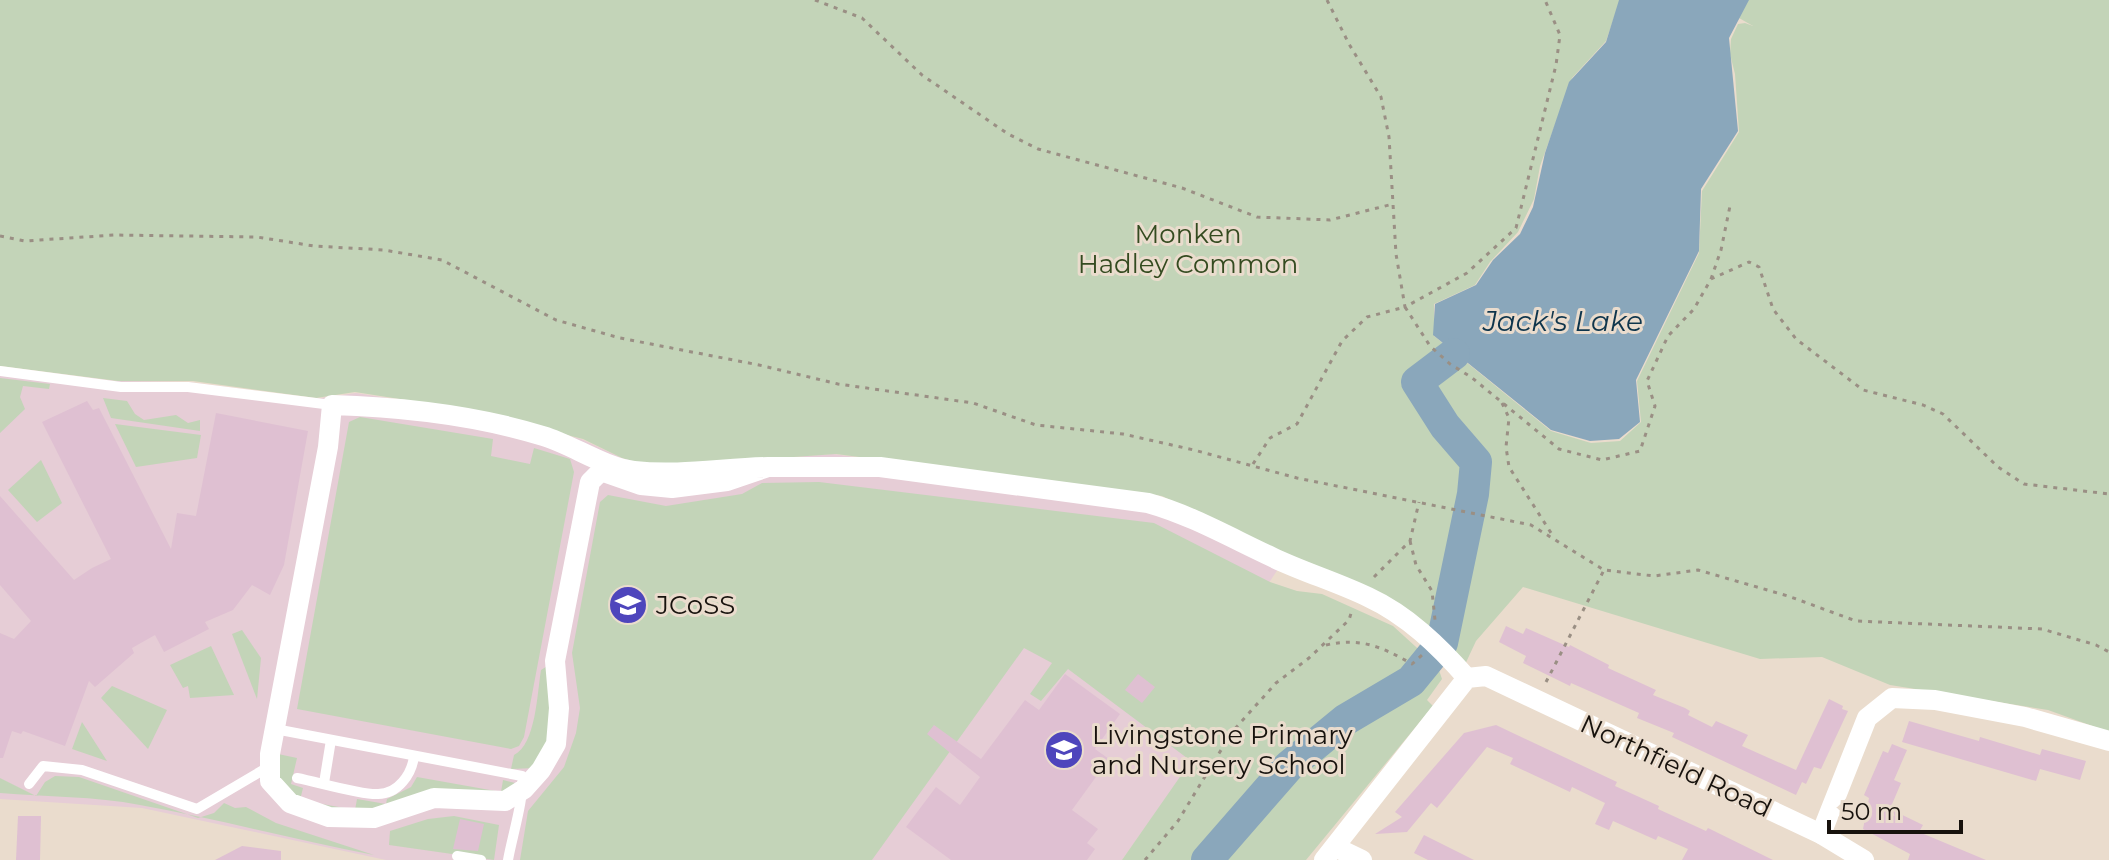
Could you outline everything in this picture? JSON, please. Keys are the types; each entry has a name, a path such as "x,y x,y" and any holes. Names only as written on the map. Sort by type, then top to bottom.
{"street":[{"path":"768,467 727,481 672,488 641,485 601,471 590,482 555,661 559,708 556,744 541,770 524,789 505,801 434,798 374,818 329,817 290,803 270,781 275,729 328,447 332,405 393,407 544,436 630,470 684,474 734,467 768,467 880,467 1148,503 1173,510 1299,571 1365,595 1401,616 1477,677 1330,853 1362,860"},
{"name":"Northfield Road","path":"1477,677 1536,700 1821,834 1864,860"},
{"path":"1821,834 1867,718 1892,698 1935,700 2025,717 2109,741"}],"lane":[{"path":"0,371 121,387 188,387 332,405"},
{"path":"275,729 522,776 524,789 508,860"},
{"path":"324,783 331,740"},
{"path":"297,778 380,795 401,785 413,765 414,756"},
{"path":"29,784 43,766 82,770 197,809 270,766"},
{"path":"457,856 481,860"}],"path":[{"path":"815,0 862,18 922,75 1008,134 1038,149 1182,188 1257,217 1330,220 1393,204"},
{"path":"1327,0 1381,97 1389,137 1396,254 1405,307 1430,346 1559,449 1602,460 1640,451 1655,406 1647,381 1668,336 1694,309 1711,279 1730,206"},
{"path":"1252,465 1270,438 1297,424 1342,341 1367,317 1405,307 1467,273 1516,228 1556,65 1560,35 1545,0"},
{"path":"0,236 25,241 114,235 257,237 314,246 384,250 442,260 556,320 620,338 838,384 973,403 1036,425 1123,434 1297,478 1531,525 1604,570 1654,576 1698,570 1788,596 1856,621 2042,629 2109,652"},
{"path":"1711,279 1749,262 1759,267 1773,309 1796,339 1863,390 1923,405 1943,414 1998,467 2024,484 2109,494"},
{"path":"1501,401 1509,418 1506,447 1509,467 1555,539"},
{"path":"1145,860 1178,821 1232,732 1276,683 1309,658 1349,620 1358,594 1410,541 1419,502"},
{"path":"1536,700 1604,570"}],"shaded area":[{"name":"JCoSS","path":"0,367 116,381 189,382 314,399 356,393 471,411 581,439 624,459 704,464 833,454 1161,498 1286,557 1219,659 1192,761 1122,860 386,860 142,808 0,799"}],"green space":[{"name":"Monken Hadley Common","path":"0,0 1620,0 1606,41 1572,78 1540,166 1534,199 1518,232 1490,262 1475,285 1434,304 1434,336 1551,431 1591,443 1620,441 1641,422 1637,381 1699,253 1702,191 1739,132 1731,39 1738,24 1753,26 1739,18 1725,0 2109,0 2109,732 2048,710 1890,685 1822,657 1760,659 1523,587 1476,641 1462,671 1445,652 1286,557 1162,496 836,454 653,467 622,458 583,439 463,409 355,392 316,398 193,381 118,381 0,366"},
{"path":"0,378 50,384 49,389 23,386 20,397 25,409 0,433"},
{"path":"103,398 127,401 135,414 144,420 176,415 188,423 200,420 200,431 111,418"},
{"path":"360,417 493,439 491,456 530,464 534,448 570,459 574,472 524,737 519,746 511,749 297,709 349,422"},
{"path":"115,424 201,435 197,458 136,467"},
{"path":"41,460 62,503 37,522 8,490"},
{"path":"819,482 1154,523 1270,582 1297,591 1322,594 1393,626 1438,667 1442,679 1427,700 1433,706 1306,860 1122,860 1191,761 1068,669 1041,701 1030,694 1052,663 1024,648 872,860 520,860 528,811 564,767 576,733 580,708 572,653 600,502 608,495 666,506 742,494 762,483"},
{"path":"242,630 261,658 257,699 232,634"},
{"path":"211,646 234,695 190,698 188,686 183,688 170,665"},
{"path":"549,665 552,743 535,768 511,769 514,755 521,749 531,730 541,670"},
{"path":"112,686 167,710 148,749 101,698"},
{"path":"82,722 107,761 72,749"},
{"path":"278,754 297,758 291,784 303,788 300,800 278,780"},
{"path":"55,776 79,777 187,814 106,800 36,795 45,782"},
{"path":"417,777 501,792 503,780 519,784 507,794 376,811 334,813 300,800 355,810 357,799 386,804 387,799 411,787"},
{"path":"0,778 35,795 0,793"},
{"path":"224,803 235,808 246,807 276,823 374,855 316,843 201,817 214,813"},
{"path":"454,816 499,825 494,860 389,845 390,831 428,819"}],"water":[{"name":"Jack's Lake","path":"1619,0 1749,0 1729,38 1738,131 1701,189 1699,251 1636,380 1640,422 1619,439 1590,441 1551,430 1433,335 1435,304 1476,285 1493,260 1520,234 1533,207 1545,153 1569,82 1606,42"}],"building":[{"path":"87,401 93,410 99,408 171,549 177,513 196,516 216,413 308,431 284,565 270,595 252,585 233,610 205,622 209,629 164,652 155,635 132,648 134,653 95,687 89,681 65,746 23,731 21,734 12,731 3,758 0,758 0,633 14,639 31,621 0,585 0,496 74,580 111,559 42,422"},
{"path":"1506,626 1523,634 1526,628 1570,645 1609,665 1608,668 1656,690 1653,695 1685,708 1690,711 1688,715 1712,727 1716,721 1748,735 1742,746 1796,770 1829,699 1848,711 1821,769 1814,767 1806,784 1802,782 1796,795 1672,737 1674,733 1637,718 1639,713 1571,683 1570,686 1523,663 1526,656 1499,642"},
{"path":"1065,674 1120,714 1095,749 1109,759 1072,810 1098,829 1087,843 1095,849 1087,860 951,860 906,827 936,787 960,805 980,777 927,734 934,725 981,759 1025,700 1039,710"},
{"path":"1138,674 1155,687 1142,703 1125,690"},
{"path":"1909,721 2040,755 2042,749 2086,761 2080,780 2040,769 2036,781 1902,742"},
{"path":"1496,725 1617,782 1615,786 1659,806 1658,809 1706,831 1708,828 1773,860 1682,860 1688,849 1658,836 1656,840 1613,821 1609,830 1595,824 1605,803 1572,787 1570,792 1510,764 1513,758 1487,747 1437,808 1431,803 1407,832 1375,834 1402,817 1395,812 1464,733"},
{"path":"1892,744 1907,750 1894,780 1901,783 1890,809 1923,825 1919,832 1986,860 1908,860 1910,854 1863,829 1869,798 1864,795 1883,751 1888,753"},
{"path":"18,816 41,816 40,860 16,860"},
{"path":"460,819 484,824 478,851 453,849"},
{"path":"1424,835 1474,860 1428,860 1414,853"},
{"path":"242,846 281,851 281,860 215,860"}],"waterway":[{"path":"1207,860 1289,766 1345,720 1411,681 1442,643 1473,494 1476,462 1445,426 1417,382 1454,354"}],"place":[{"name":"JCoSS","path":"628,605"},
{"name":"Livingstone Primary and Nursery School","path":"1064,750"}]}
